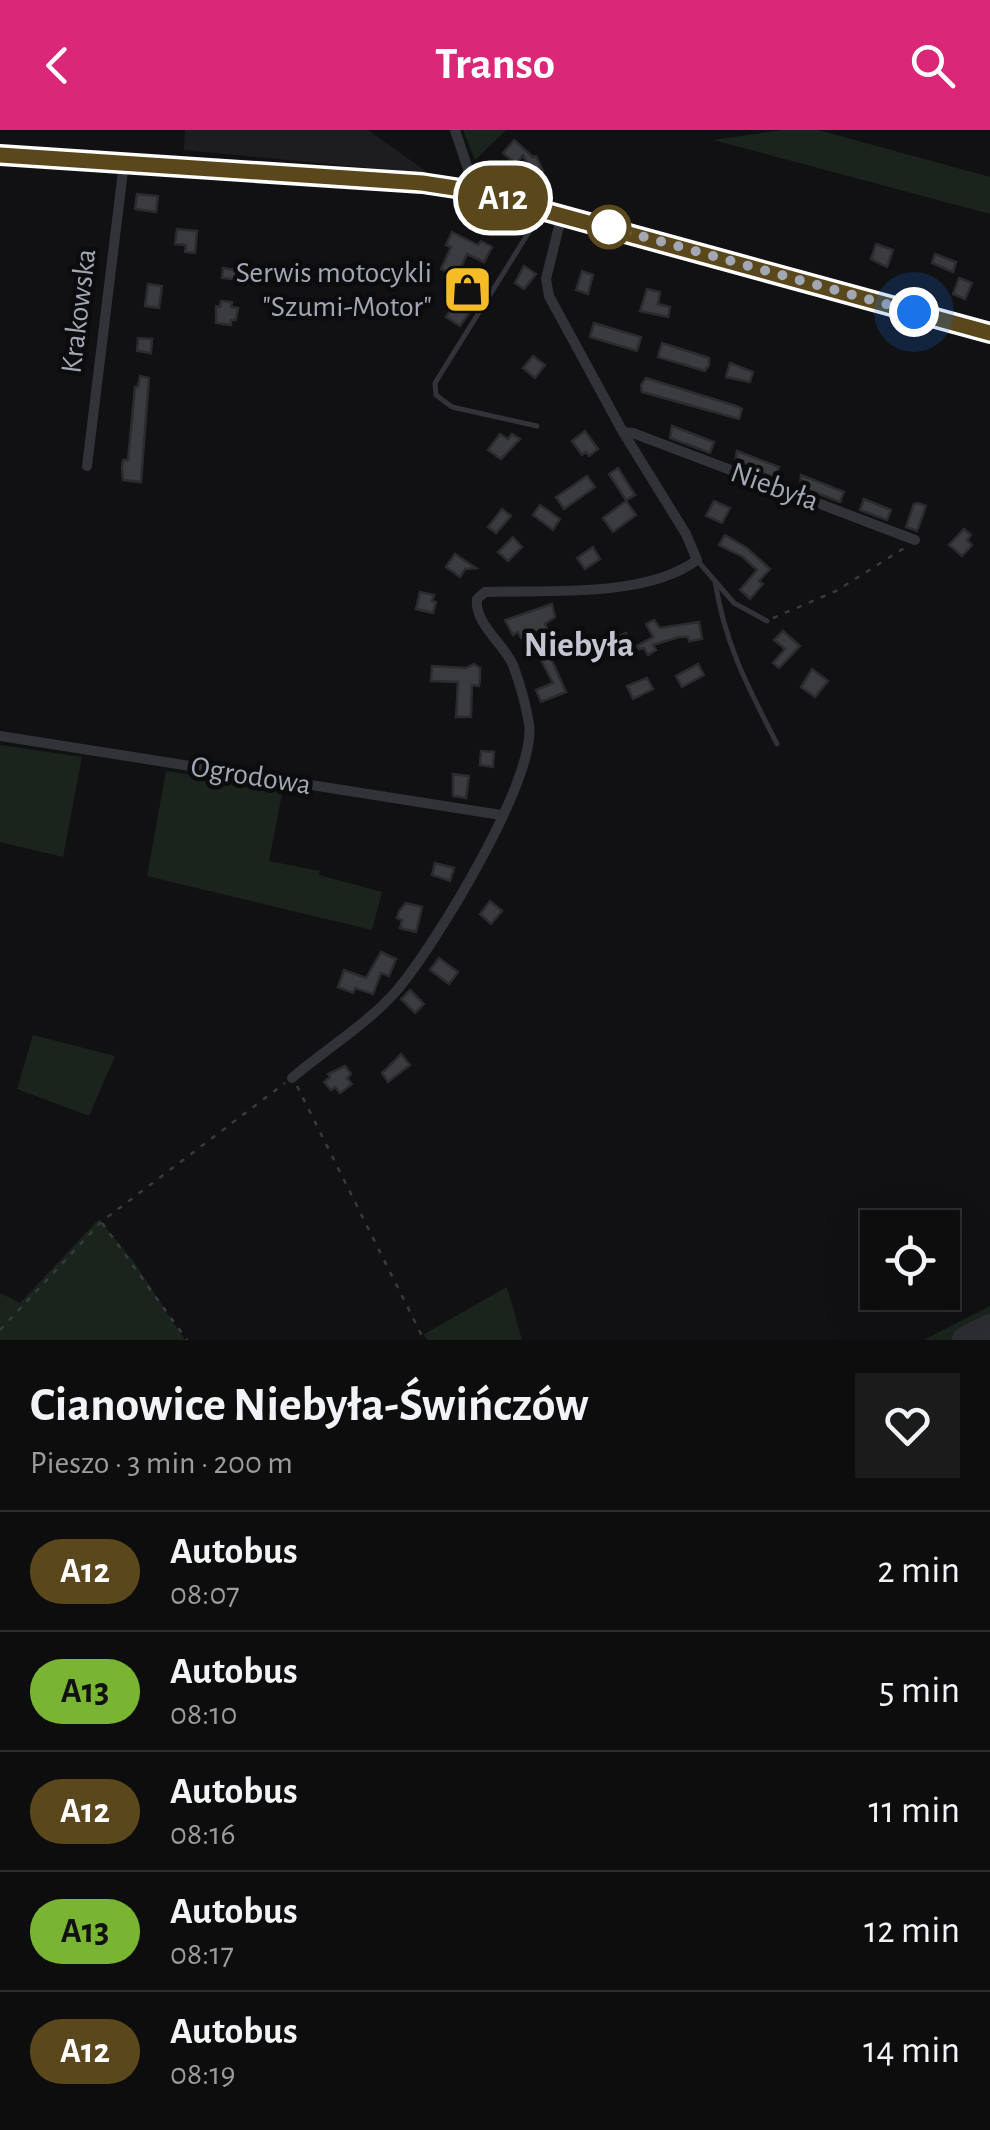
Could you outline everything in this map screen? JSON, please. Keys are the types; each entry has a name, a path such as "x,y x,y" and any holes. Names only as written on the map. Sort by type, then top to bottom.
{"main road":[{"path":"0,155 422,183 468,190 990,333"}],"street":[{"path":"456,130 470,175 468,190"},
{"name":"Krakowska","path":"87,466 124,163"},
{"path":"292,1078 397,990 443,924 529,753 530,728 512,662 476,605 485,592 623,586 666,578 697,560 686,534 547,290 547,274 562,214"},
{"name":"Niebyła","path":"628,432 916,540"},
{"name":"Ogrodowa","path":"0,736 501,815"}],"lane":[{"path":"537,426 452,407 436,395 435,384 543,209"},
{"path":"697,560 734,603 767,621"},
{"path":"715,581 722,625 777,744"}],"path":[{"path":"767,621 860,578 916,540"},
{"path":"0,1330 101,1222 292,1078 424,1340"},
{"path":"101,1222 187,1340"}],"shaded area":[{"path":"185,130 368,130 430,174 184,150"},
{"path":"463,130 506,130 475,160"},
{"path":"783,130 818,130 990,177 990,214 713,140"},
{"path":"0,745 82,757 63,857 0,842"},
{"path":"166,771 283,789 269,861 320,871 319,875 382,892 372,930 147,876"},
{"path":"33,1035 115,1056 89,1116 17,1089"},
{"path":"99,1219 134,1262 185,1340 0,1340 0,1293 20,1303"},
{"path":"507,1287 522,1340 427,1340 424,1334"},
{"path":"990,1306 990,1340 923,1340"}],"building":[{"path":"514,140 536,156 543,171 533,176 523,155 516,164 503,153"},
{"path":"137,194 158,196 156,212 135,209"},
{"path":"177,229 197,231 195,253 185,252 186,245 175,244"},
{"path":"452,232 478,245 481,241 492,247 484,262 467,254 457,276 441,269 451,247 446,245"},
{"path":"876,244 893,250 887,267 871,259"},
{"path":"935,254 956,262 953,272 932,263"},
{"path":"524,266 536,274 524,289 515,283"},
{"path":"223,268 243,271 242,280 222,278"},
{"path":"582,271 593,275 588,294 576,290"},
{"path":"959,278 972,283 965,299 953,294"},
{"path":"148,284 162,286 159,308 145,306"},
{"path":"647,289 660,292 658,304 670,307 668,317 640,311"},
{"path":"221,301 232,302 231,307 238,308 231,325 216,323 216,306 220,307"},
{"path":"455,304 469,313 460,326 446,317"},
{"path":"594,323 641,337 637,351 590,337"},
{"path":"138,338 152,339 151,353 137,351"},
{"path":"662,343 709,358 709,365 705,371 658,357"},
{"path":"533,356 545,365 535,378 523,368"},
{"path":"730,363 753,372 750,382 726,377"},
{"path":"140,376 149,378 141,482 123,480 122,468 123,460 128,460 135,387"},
{"path":"646,378 736,406 742,409 739,419 642,392"},
{"path":"672,426 714,442 710,453 670,438"},
{"path":"585,431 598,449 589,456 586,452 582,455 572,441"},
{"path":"500,434 520,439 501,459 488,450"},
{"path":"737,451 779,467 775,478 735,462"},
{"path":"618,468 635,495 626,500 609,474"},
{"path":"801,475 844,492 840,502 800,487"},
{"path":"587,476 595,487 564,509 556,497"},
{"path":"864,499 891,510 887,520 860,510"},
{"path":"626,501 636,515 613,532 603,518"},
{"path":"714,501 730,508 722,523 706,516"},
{"path":"914,504 926,506 917,531 906,527"},
{"path":"540,505 560,519 553,530 533,515"},
{"path":"502,509 511,516 496,533 488,527"},
{"path":"964,529 971,535 967,540 972,545 962,556 949,545"},
{"path":"725,535 770,569 750,599 740,590 757,570 743,557 719,545"},
{"path":"513,537 522,547 508,561 498,552"},
{"path":"593,547 600,559 585,569 577,558"},
{"path":"455,554 476,568 465,569 460,577 446,567"},
{"path":"420,592 434,595 433,613 416,609"},
{"path":"552,604 555,617 545,624 553,641 545,645 566,692 541,702 536,690 553,683 528,635 513,635 505,620"},
{"path":"654,620 660,628 699,622 702,639 689,641 688,637 679,637 653,645 656,650 648,655 637,646 653,637 646,624"},
{"path":"783,631 800,646 779,668 773,663 785,649 774,640"},
{"path":"626,633 632,645 617,652 612,640"},
{"path":"474,664 480,668 480,678 479,686 472,685 471,717 456,717 458,682 431,681 432,666 466,668"},
{"path":"698,664 704,675 682,687 676,676"},
{"path":"812,669 828,681 815,697 801,687"},
{"path":"647,678 653,689 633,699 627,686"},
{"path":"481,751 494,752 493,767 480,765"},
{"path":"453,774 469,776 466,798 453,796"},
{"path":"435,863 454,868 450,881 432,875"},
{"path":"490,901 502,911 491,924 480,914"},
{"path":"406,903 422,907 416,932 400,928 402,920 397,918"},
{"path":"381,952 396,959 389,976 381,973 373,994 338,987 344,970 366,978"},
{"path":"439,958 458,972 449,984 430,970"},
{"path":"410,990 424,1004 415,1013 401,999"},
{"path":"401,1054 410,1065 388,1082 382,1073"},
{"path":"345,1066 352,1084 340,1093 335,1087 331,1090 324,1082 330,1077 328,1074"}],"taxiway":[{"path":"966,1340 990,1328"}],"bus line":[{"name":"A12","path":"0,155 422,183 468,190 990,333"}],"place":[{"name":"Serwis motocykli \"Szumi-Motor\"","path":"467,289"}],"district":[{"name":"Niebyła","path":"579,644"}],"route":[{"path":"609,227 914,312"}]}
